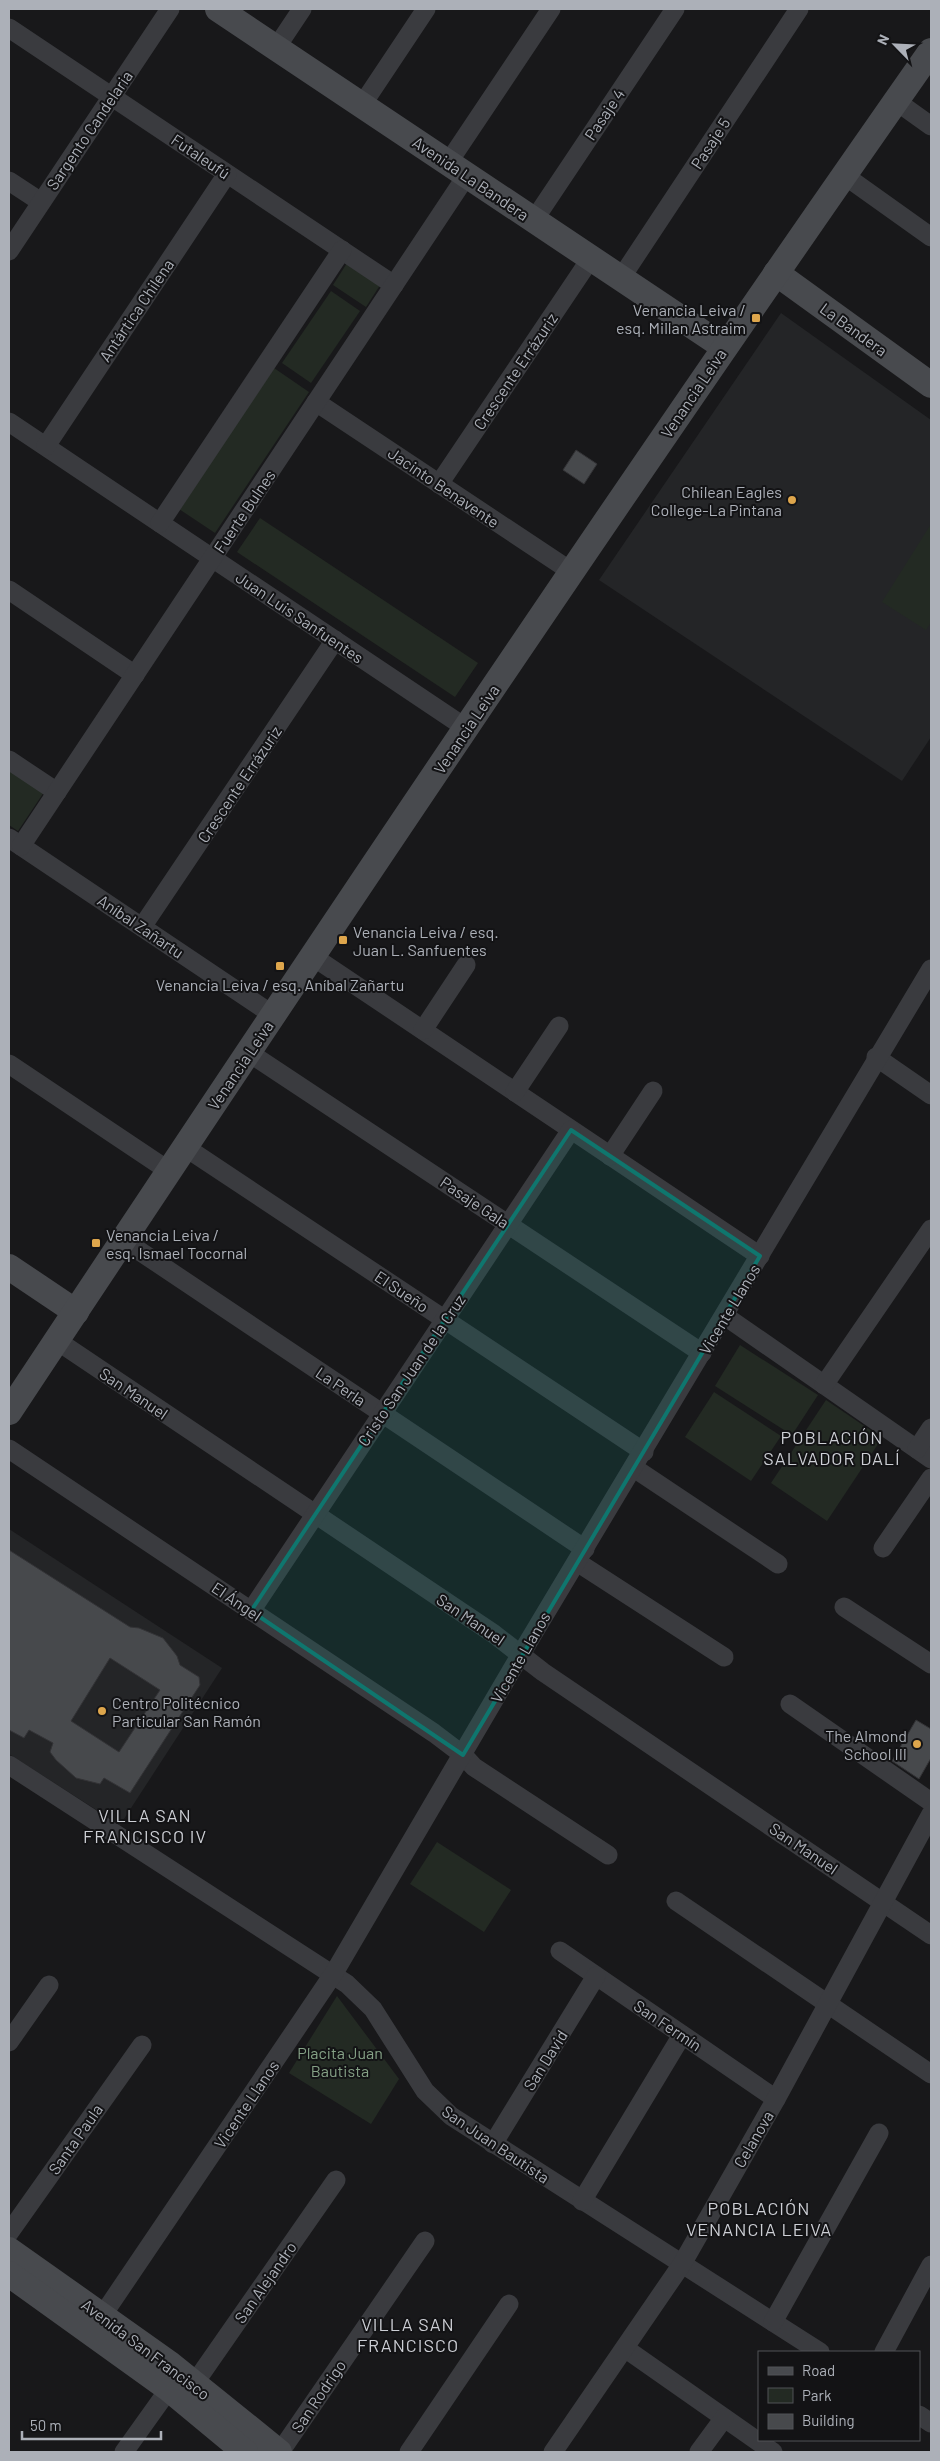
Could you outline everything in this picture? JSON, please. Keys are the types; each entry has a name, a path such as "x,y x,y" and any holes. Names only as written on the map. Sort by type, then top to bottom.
{"street":[{"name":"Sargento Candelaria","path":"9,251 170,9"},
{"name":"Avenida La Bandera","path":"218,9 724,347"},
{"path":"276,48 302,9"},
{"path":"362,105 426,9"},
{"name":"Fuerte Bulnes","path":"15,842 57,792 394,285 458,169 551,9"},
{"name":"Pasaje 4","path":"534,220 675,9"},
{"name":"Pasaje 5","path":"621,278 799,9"},
{"name":"Futaleufú","path":"9,28 394,285"},
{"name":"Venancia Leiva","path":"9,1412 312,956 724,347 931,51"},
{"path":"896,101 931,126"},
{"name":"Antártica Chilena","path":"46,446 227,174"},
{"path":"844,175 931,237"},
{"path":"9,181 41,202"},
{"path":"160,523 342,250"},
{"name":"Crescente Errázuriz","path":"439,484 591,258"},
{"name":"La Bandera","path":"776,273 931,385"},
{"name":"Jacinto Benavente","path":"316,402 572,572"},
{"name":"Juan Luis Sanfuentes","path":"9,422 466,728"},
{"path":"9,590 135,675"},
{"name":"Crescente Errázuriz","path":"142,927 335,640"},
{"path":"9,760 57,792"},
{"name":"Aníbal Zañartu","path":"15,842 273,1015"},
{"path":"312,956 760,1256"},
{"path":"423,1030 466,965"},
{"name":"Vicente Llanos","path":"97,2324 334,1973 521,1654 725,1316 876,1057 931,969"},
{"path":"515,1092 559,1026"},
{"name":"Pasaje Gala","path":"248,1052 702,1354"},
{"path":"876,1057 931,1095"},
{"path":"9,1064 169,1171"},
{"path":"610,1156 653,1091"},
{"name":"Cristo San Juan de la Cruz","path":"251,1611 571,1130"},
{"name":"El Sueño","path":"185,1147 445,1319 778,1564"},
{"path":"824,1385 931,1228"},
{"name":"La Perla","path":"123,1240 382,1414 724,1657"},
{"path":"9,1267 76,1312"},
{"path":"725,1316 924,1454 931,1428"},
{"name":"San Manuel","path":"56,1340 316,1514 521,1654 543,1672 931,1935"},
{"name":"El Ángel","path":"9,1449 251,1611 463,1755 474,1766 608,1855"},
{"path":"883,1548 931,1478"},
{"path":"844,1607 931,1664"},
{"path":"790,1704 931,1802"},
{"name":"San Juan Bautista","path":"9,1765 334,1973 357,1992 373,2009 413,2074 429,2096 451,2116 818,2351"},
{"name":"Celanova","path":"553,2452 626,2349 682,2264 776,2099 931,1814"},
{"path":"676,1901 931,2074"},
{"name":"San Fermín","path":"560,1951 776,2099"},
{"name":"San David","path":"493,2144 596,1976"},
{"path":"9,2042 49,1985"},
{"path":"582,2201 682,2035"},
{"name":"Santa Paula","path":"9,2233 142,2044"},
{"path":"773,2322 879,2133"},
{"name":"San Alejandro","path":"194,2384 336,2180"},
{"name":"San Rodrigo","path":"280,2452 425,2241"},
{"name":"Avenida San Francisco","path":"9,2250 97,2324 169,2389 245,2452"},
{"path":"885,2351 931,2265"},
{"name":"Avenida San Francisco","path":"9,2274 97,2324 194,2384 280,2452"},
{"path":"409,2452 509,2304"},
{"path":"626,2349 774,2452"},
{"path":"124,2452 169,2389"},
{"path":"920,2417 931,2424"},
{"path":"699,2452 724,2418"}],"highlighted area":[{"path":"571,1130 760,1256 463,1755 251,1611"}],"shaded area":[{"name":"Chilean Eagles College-La Pintana","path":"781,313 931,420 931,737 902,781 599,580"},
{"name":"Centro Politécnico Particular San Ramón","path":"9,1529 222,1668 120,1825 9,1754"}],"green space":[{"path":"349,260 382,282 366,307 333,285"},
{"path":"331,291 360,311 311,383 282,363"},
{"path":"274,368 309,392 215,533 179,509"},
{"path":"260,518 478,663 455,697 237,552"},
{"path":"931,524 931,622 926,630 882,602"},
{"path":"9,768 44,792 18,831 9,825"},
{"path":"740,1345 818,1395 792,1435 715,1386"},
{"path":"714,1392 781,1436 751,1481 685,1437"},
{"path":"826,1400 882,1438 827,1521 771,1483"},
{"path":"437,1842 511,1890 484,1932 410,1884"},
{"name":"Placita Juan Bautista","path":"337,1996 399,2079 371,2124 289,2073"}],"building":[{"path":"576,450 597,464 584,484 563,470"},
{"name":"Centro Politécnico Particular San Ramón","path":"9,1550 130,1627 139,1628 163,1638 177,1656 180,1665 199,1677 200,1685 130,1793 104,1778 100,1784 76,1778 50,1752 53,1743 29,1730 24,1738 9,1730","holes":["110,1658 160,1690 119,1752 71,1721"]},
{"name":"The Almond School III","path":"916,1720 931,1729 931,1758 919,1779 892,1761"}],"place":[{"name":"Venancia Leiva / esq. Millan Astraim","path":"756,318"},
{"name":"Chilean Eagles College-La Pintana","path":"792,500"},
{"name":"Venancia Leiva / esq. Juan L. Sanfuentes","path":"343,940"},
{"name":"Venancia Leiva / esq. Aníbal Zañartu","path":"280,966"},
{"name":"Venancia Leiva / esq. Ismael Tocornal","path":"96,1243"},
{"name":"Centro Politécnico Particular San Ramón","path":"102,1711"},
{"name":"The Almond School III","path":"917,1744"}],"district":[{"name":"POBLACIÓN SALVADOR DALÍ","path":"832,1447"},
{"name":"VILLA SAN FRANCISCO IV","path":"145,1825"},
{"name":"POBLACIÓN VENANCIA LEIVA","path":"759,2218"},
{"name":"VILLA SAN FRANCISCO","path":"408,2334"}]}
